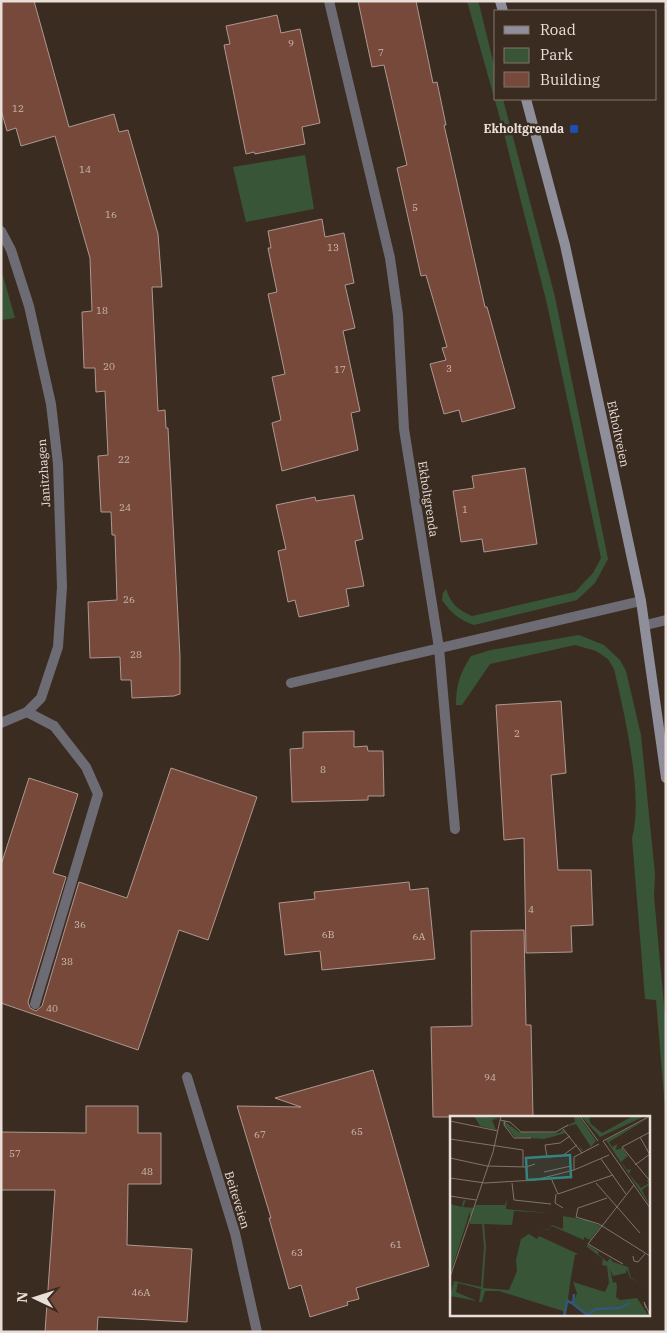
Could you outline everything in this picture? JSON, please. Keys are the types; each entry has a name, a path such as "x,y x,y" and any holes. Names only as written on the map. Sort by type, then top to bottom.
{"street":[{"name":"Ekholtgrenda","path":"329,1 390,258 398,315 404,429 439,648 455,829"},
{"name":"Ekholtveien","path":"526,100 565,246 646,625 666,778"},
{"name":"Janitzhagen","path":"1,231 11,250 29,306 51,404 58,464 62,587 58,647 41,698 27,712 1,723"},
{"path":"291,683 641,601"},
{"path":"646,625 666,620"},
{"path":"27,712 54,726 86,767 98,794 34,1004"},
{"name":"Beiteveien","path":"187,1077 235,1233 257,1332"}],"green space":[{"path":"467,1 477,1 479,4 494,65 494,97"},
{"path":"495,100 503,100 555,297 608,559 595,583 577,600 474,625 464,621 445,605 442,600 446,589 450,599 456,606 472,616 575,592 593,573 601,558 547,304"},
{"path":"305,155 314,209 246,222 233,167"},
{"path":"1,269 15,318 1,320"},
{"path":"579,635 604,645 620,660 626,671 641,735 655,874 654,896 666,1027 666,1120 656,1000 645,999 632,838 636,800 634,777 627,730 614,669 608,659 596,651 575,645 490,664 462,705 456,705 459,679 471,656 491,650"}],"building":[{"path":"1,1 34,1 69,127 114,114 119,132 128,130 158,234 162,287 152,287 158,411 165,410 166,428 168,428 180,656 180,694 174,696 132,698 131,680 121,680 120,657 90,658 88,602 117,600 115,535 112,535 111,512 101,512 98,456 108,455 105,391 96,392 95,368 84,368 82,312 92,311 90,258 55,136 21,146 16,128 7,131 1,110"},
{"path":"358,1 416,1 433,83 437,82 446,125 444,125 485,307 487,307 515,408 462,422 459,410 444,414 430,364 446,360 442,348 447,347 426,275 421,276 397,168 407,165 384,65 372,67"},
{"path":"277,15 281,33 300,29 320,123 302,127 305,144 255,154 254,152 246,154 224,45 230,44 226,26"},
{"path":"322,219 325,237 344,233 354,283 345,285 355,328 343,331 360,411 351,413 358,450 282,471 272,423 281,420 272,377 285,374 268,294 277,292 268,248 271,248 268,231"},
{"path":"525,468 537,544 484,552 482,539 461,542 453,491 474,488 472,476"},
{"path":"354,495 363,539 355,541 364,586 346,589 349,606 299,617 295,600 288,602 278,551 286,549 276,505 315,497 316,501"},
{"path":"561,701 566,773 551,775 558,870 591,870 593,925 571,926 572,952 526,953 524,838 504,840 496,705"},
{"path":"354,731 354,747 367,746 368,751 383,751 384,796 368,796 368,800 292,802 290,749 303,748 303,732"},
{"path":"171,768 257,797 208,940 179,930 138,1050 1,1003 1,865 29,778 78,794 53,873 66,877 28,1002 30,1008 36,1011 42,1006 79,882 127,898"},
{"path":"409,882 410,890 428,888 435,959 322,970 320,951 285,955 279,903 315,899 314,892"},
{"path":"524,930 526,1025 531,1025 533,1116 433,1117 431,1027 472,1026 471,931"},
{"path":"373,1070 429,1266 356,1288 359,1299 347,1302 348,1305 310,1317 301,1285 289,1289 269,1218 271,1218 237,1106 301,1107 275,1098"},
{"path":"86,1106 138,1106 138,1133 161,1133 161,1184 128,1184 127,1245 192,1249 187,1322 98,1317 97,1332 45,1332 55,1190 1,1190 1,1132 86,1133"}],"place":[{"name":"Ekholtgrenda","path":"574,129"}]}
